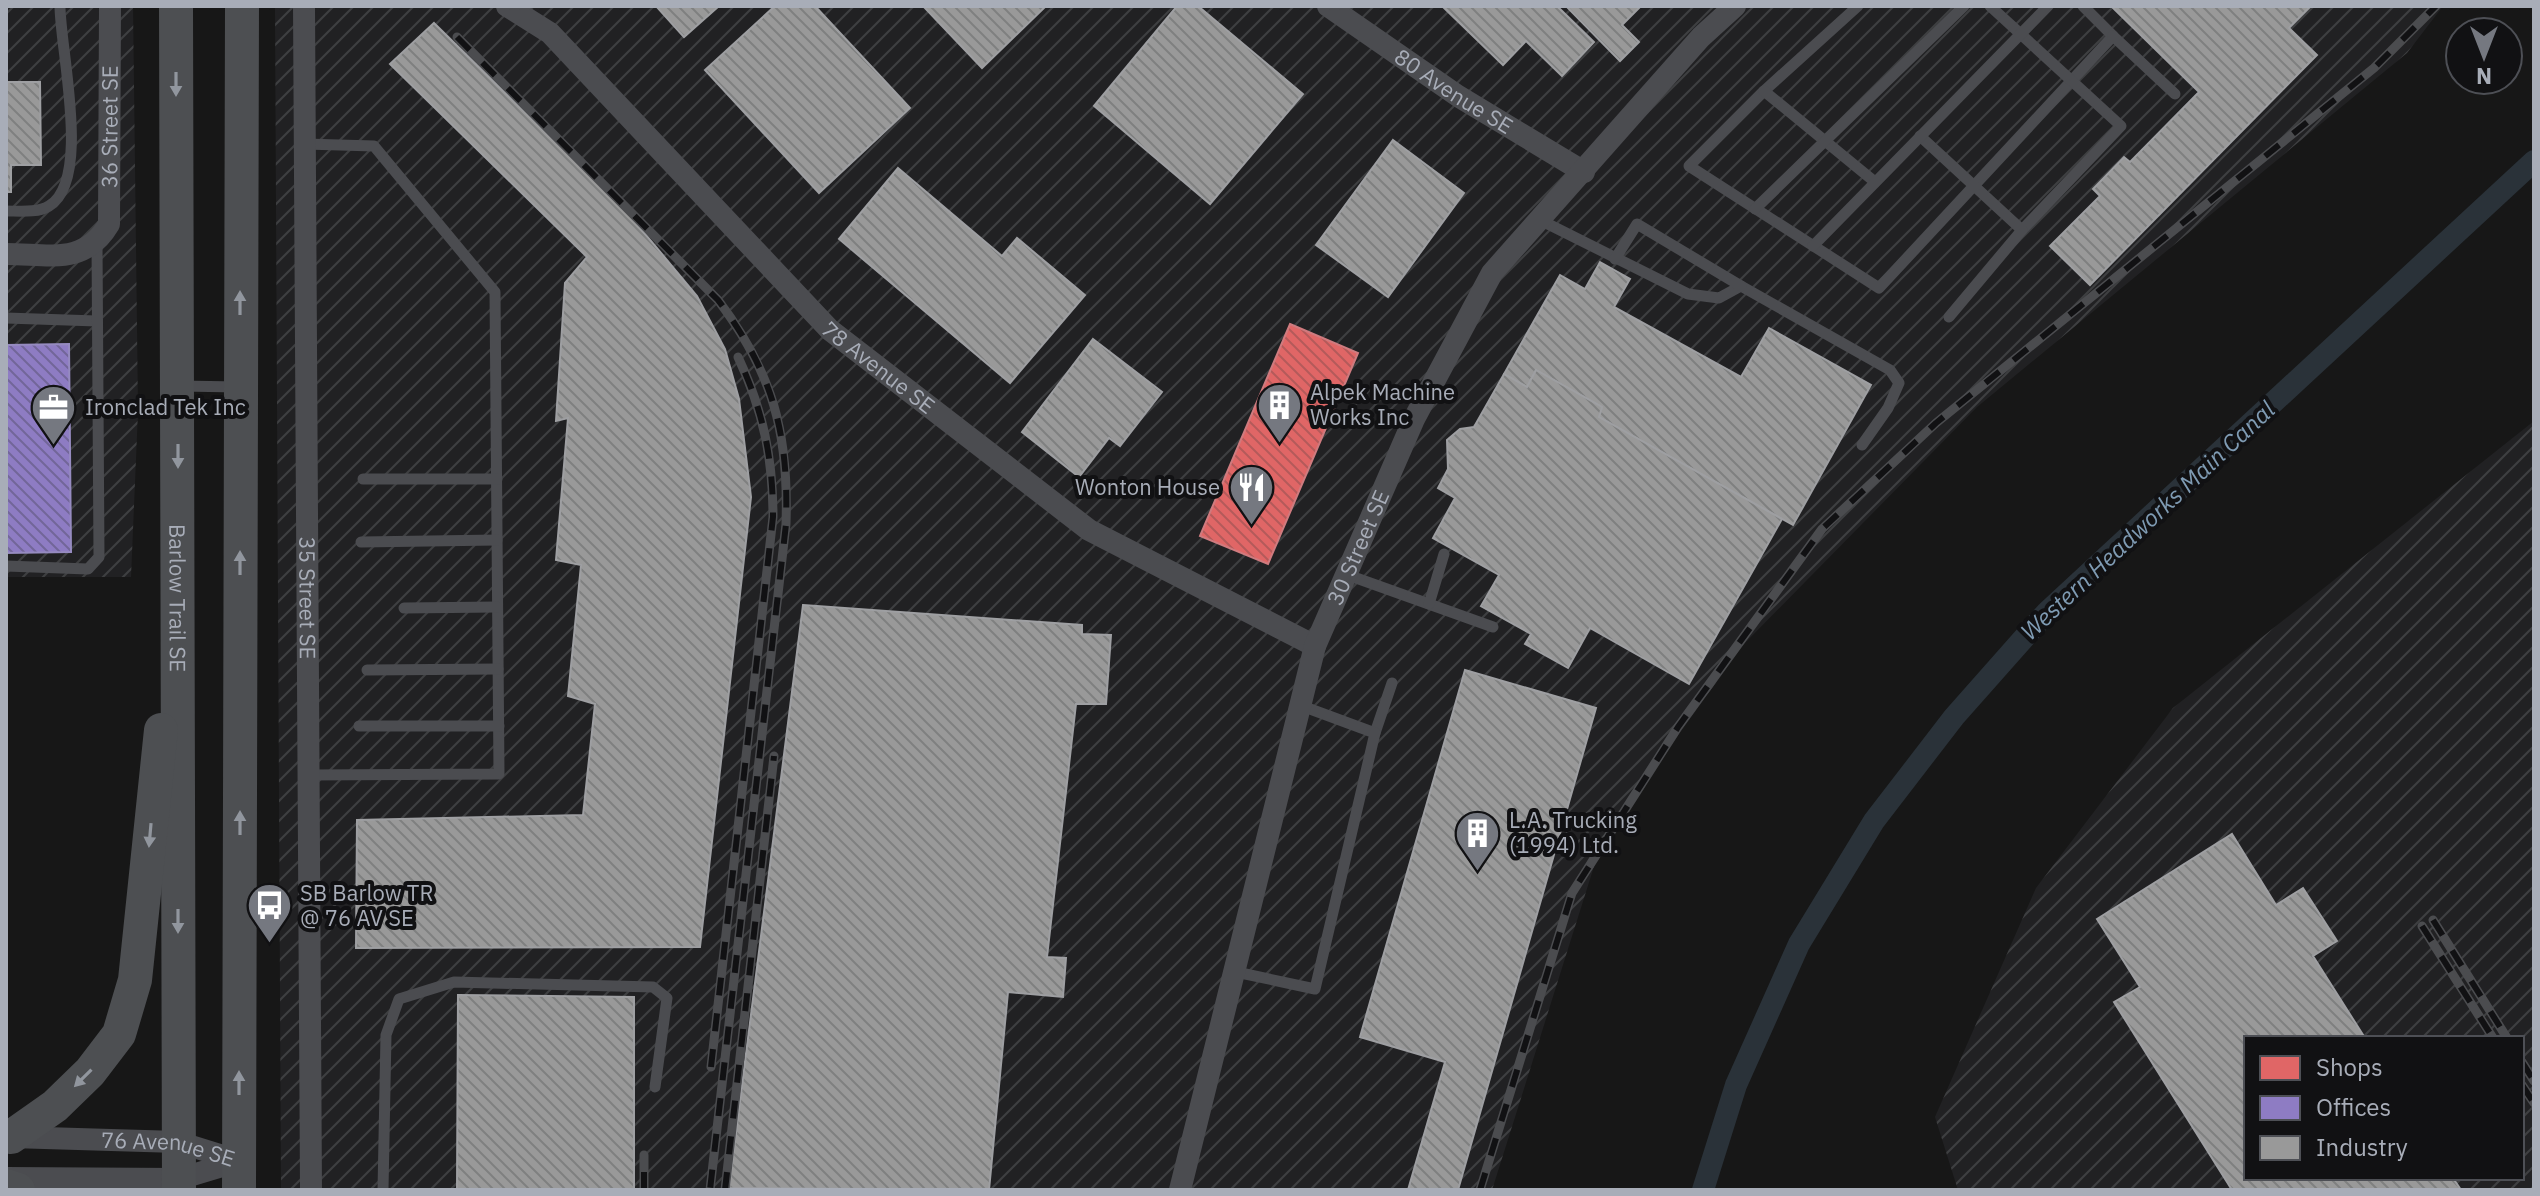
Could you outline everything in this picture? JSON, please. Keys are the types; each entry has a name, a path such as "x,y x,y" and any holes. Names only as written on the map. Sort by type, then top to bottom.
{"main road":[{"name":"Barlow Trail SE","path":"176,6 178,1142 187,1183"},
{"path":"239,1175 242,6"},
{"path":"9,1137 55,1106 90,1072 119,1034 135,980 157,749 179,647"},
{"path":"6,1186 18,1190"}],"street":[{"name":"36 Street SE","path":"97,244 109,224 110,6"},
{"name":"35 Street SE","path":"304,6 311,1190"},
{"name":"78 Avenue SE","path":"507,6 550,33 830,330 1089,530 1315,646"},
{"name":"80 Avenue SE","path":"1328,6 1458,96 1584,172"},
{"name":"30 Street SE","path":"1180,1190 1315,646 1414,419 1492,273 1701,37 1735,6"},
{"path":"6,254 80,254 97,244"},
{"name":"76 Avenue SE","path":"9,1137 178,1142 239,1175"},
{"name":"76 Avenue SE","path":"6,1178 187,1183 239,1175"}],"lane":[{"path":"6,211 48,208 61,196 68,174 71,92 60,36 60,6"},
{"path":"1858,6 1764,91 1689,166 1879,288 2113,36"},
{"path":"1755,209 1964,6"},
{"path":"1949,317 2022,230 2121,126 1990,6"},
{"path":"1813,246 2048,6"},
{"path":"2083,6 2175,94"},
{"path":"1764,91 1875,182"},
{"path":"1920,136 2022,230"},
{"path":"305,144 374,146 495,292 499,726 499,774 308,775"},
{"path":"1540,220 1688,294 1719,298 1741,286"},
{"path":"1615,259 1637,224 1890,370 1899,383 1888,408 1862,445"},
{"path":"6,566 88,569 99,557 97,244"},
{"path":"6,318 97,321"},
{"path":"178,386 240,387"},
{"path":"363,479 497,479"},
{"path":"361,542 497,540"},
{"path":"1429,604 1444,554"},
{"path":"1345,574 1493,627"},
{"path":"404,608 497,607"},
{"path":"367,670 498,669"},
{"path":"1236,972 1315,989 1375,733 1392,683"},
{"path":"1302,706 1375,733"},
{"path":"359,726 499,726"},
{"path":"383,1190 386,1035 399,999 454,982 653,987 667,998 655,1087"}],"shaded area":[{"path":"6,6 133,6 138,411 131,577 6,577"},
{"path":"275,6 2443,6 2407,53 1977,407 1743,645 1602,841 1492,1190 281,1190"},
{"path":"2534,421 2534,1190 1958,1190 1935,1117 2036,888 2173,708"}],"building: Shops":[{"name":"Alpek Machine Works Inc","path":"1290,324 1358,353 1268,564 1200,536"}],"building: Offices":[{"path":"69,344 71,552 6,553 6,345"}],"building: Industry":[{"path":"656,6 719,6 684,37"},
{"path":"775,6 815,6 910,108 819,193 705,70"},
{"path":"923,6 1046,6 982,68"},
{"path":"1177,6 1198,6 1303,94 1210,204 1094,106"},
{"path":"1442,6 1557,6 1594,42 1562,76 1526,41 1503,65"},
{"path":"1566,6 1641,6 1622,25 1639,42 1620,61"},
{"path":"2111,6 2311,6 2289,28 2317,55 2090,285 2050,246 2100,196 2093,189 2124,157 2130,162 2199,92"},
{"path":"434,23 626,211 697,296 725,349 739,399 751,497 700,947 356,948 357,820 583,815 595,704 568,696 581,565 556,560 568,418 556,421 565,283 587,257 390,64"},
{"path":"6,82 40,82 41,165 11,165 11,192 6,192"},
{"path":"1393,140 1464,193 1388,297 1316,245"},
{"path":"898,168 1002,256 1017,238 1085,295 1010,383 839,239"},
{"path":"1600,262 1630,279 1614,307 1741,377 1769,328 1871,385 1793,525 1599,417 1602,407 1536,370 1527,387 1504,374 1560,275 1585,289"},
{"path":"1093,339 1162,392 1120,446 1109,438 1079,477 1022,432"},
{"path":"1536,370 1602,407 1599,417 1782,519 1689,684 1590,628 1568,668 1525,644 1531,634 1481,606 1499,575 1433,538 1455,498 1438,488 1448,469 1447,440 1460,429 1474,427 1504,374 1527,387"},
{"path":"803,605 1082,625 1082,634 1111,635 1106,704 1076,704 1047,957 1066,958 1063,997 1008,992 989,1190 729,1188"},
{"name":"L.A. Trucking (1994) Ltd.","path":"1465,670 1596,708 1458,1190 1408,1190 1445,1062 1360,1037"},
{"path":"2232,834 2276,905 2303,888 2337,941 2313,956 2364,1036 2244,1036 2244,1180 2454,1180 2461,1190 2232,1190 2114,1002 2140,987 2097,919"},
{"path":"458,995 634,997 634,1190 457,1190"}],"waterway":[{"name":"Western Headworks Main Canal","path":"1703,1190 1736,1085 1799,944 1874,821 1954,717 2047,612 2534,161"}],"railway":[{"path":"1480,1190 1572,893 1678,727 1822,529 1936,423 2374,68 2436,6"},
{"path":"457,37 718,300 752,353 774,405 780,432 786,524 710,1190"},
{"path":"711,1067 773,517 765,435 738,357"},
{"path":"725,1190 774,756"},
{"path":"2433,920 2506,1036"},
{"path":"2422,926 2492,1036"},
{"path":"2524,1065 2534,1081"},
{"path":"2524,1088 2534,1103"},
{"path":"644,1155 644,1190"}],"place":[{"name":"Alpek Machine Works Inc","path":"1279,444"},
{"name":"Ironclad Tek Inc","path":"54,446"},
{"name":"Wonton House","path":"1251,526"},
{"name":"L.A. Trucking (1994) Ltd.","path":"1478,872"},
{"name":"SB Barlow TR @ 76 AV SE","path":"269,945"}]}
